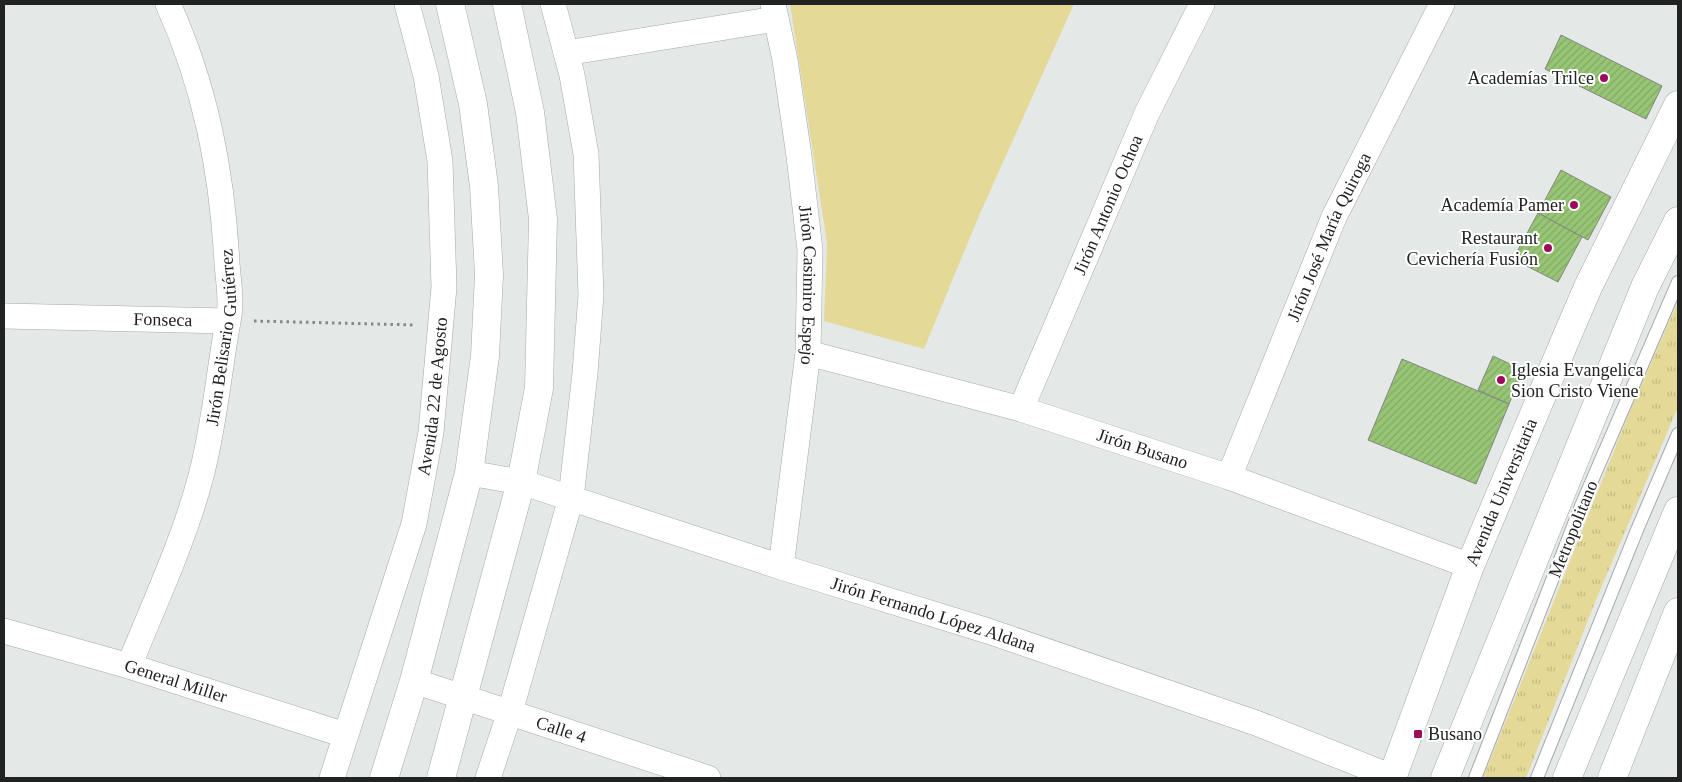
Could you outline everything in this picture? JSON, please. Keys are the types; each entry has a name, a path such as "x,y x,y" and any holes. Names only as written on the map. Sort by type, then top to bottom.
{"main road":[{"path":"384,778 414,681 469,473 485,356 489,275 484,186 473,104 450,4"},
{"path":"441,778 521,482 539,388 543,219 530,112 507,4"},
{"name":"Avenida Universitaria","path":"1392,777 1470,566 1588,287 1678,105"},
{"path":"1445,778 1641,296 1678,221"},
{"path":"1567,778 1678,511"},
{"path":"1612,778 1672,648 1678,612"}],"street":[{"name":"Jirón Belisario Gutiérrez","path":"129,666 175,554 201,476 221,377 227,321 230,315 225,221 216,154 198,82 168,4"},
{"name":"Avenida 22 de Agosto","path":"332,778 414,524 431,432 444,287 440,161 426,76 407,4"},
{"path":"488,778 510,712 571,498 585,373 590,295 586,154 566,53 553,4"},
{"name":"Jirón Antonio Ochoa","path":"1021,409 1147,113 1202,4"},
{"name":"Jirón José María Quiroga","path":"1229,477 1334,217 1442,4"},
{"path":"566,53 774,11"},
{"name":"Jirón Casimiro Espejo","path":"774,11 785,60 800,156 810,250 808,353 781,567"},
{"name":"Fonseca","path":"4,316 227,321"},
{"name":"Jirón Busano","path":"808,353 1021,409 1229,477 1470,566"},
{"name":"Jirón Fernando López Aldana","path":"469,473 521,482 781,567 998,634 1256,723 1392,777"},
{"name":"General Miller","path":"4,632 129,666 345,736"},
{"name":"Calle 4","path":"414,681 708,778"}],"lane":[{"name":"Metropolitano","path":"1475,778 1581,506 1678,282"},
{"path":"1537,778 1636,530 1678,434"}],"path":[{"path":"227,321 441,326"}],"green space":[{"path":"790,4 1074,4 978,218 924,349 824,321 827,243"},
{"path":"1678,302 1678,407 1596,600 1526,778 1483,778 1630,411"}],"building":[{"name":"Academías Trilce","path":"1561,35 1662,86 1646,119 1545,69"},
{"name":"Academía Pamer","path":"1561,170 1611,197 1588,240 1538,213"},
{"name":"Restaurant Cevichería Fusión","path":"1538,213 1582,237 1558,282 1513,259"},
{"name":"Iglesia Evangelica Sion Cristo Viene","path":"1493,356 1523,370 1509,404 1478,390"},
{"path":"1402,359 1509,404 1476,484 1368,440"}],"place":[{"name":"Academías Trilce","path":"1604,78"},
{"name":"Academía Pamer","path":"1574,205"},
{"name":"Restaurant Cevichería Fusión","path":"1548,248"},
{"name":"Iglesia Evangelica Sion Cristo Viene","path":"1501,380"},
{"name":"Busano","path":"1418,734"}]}
